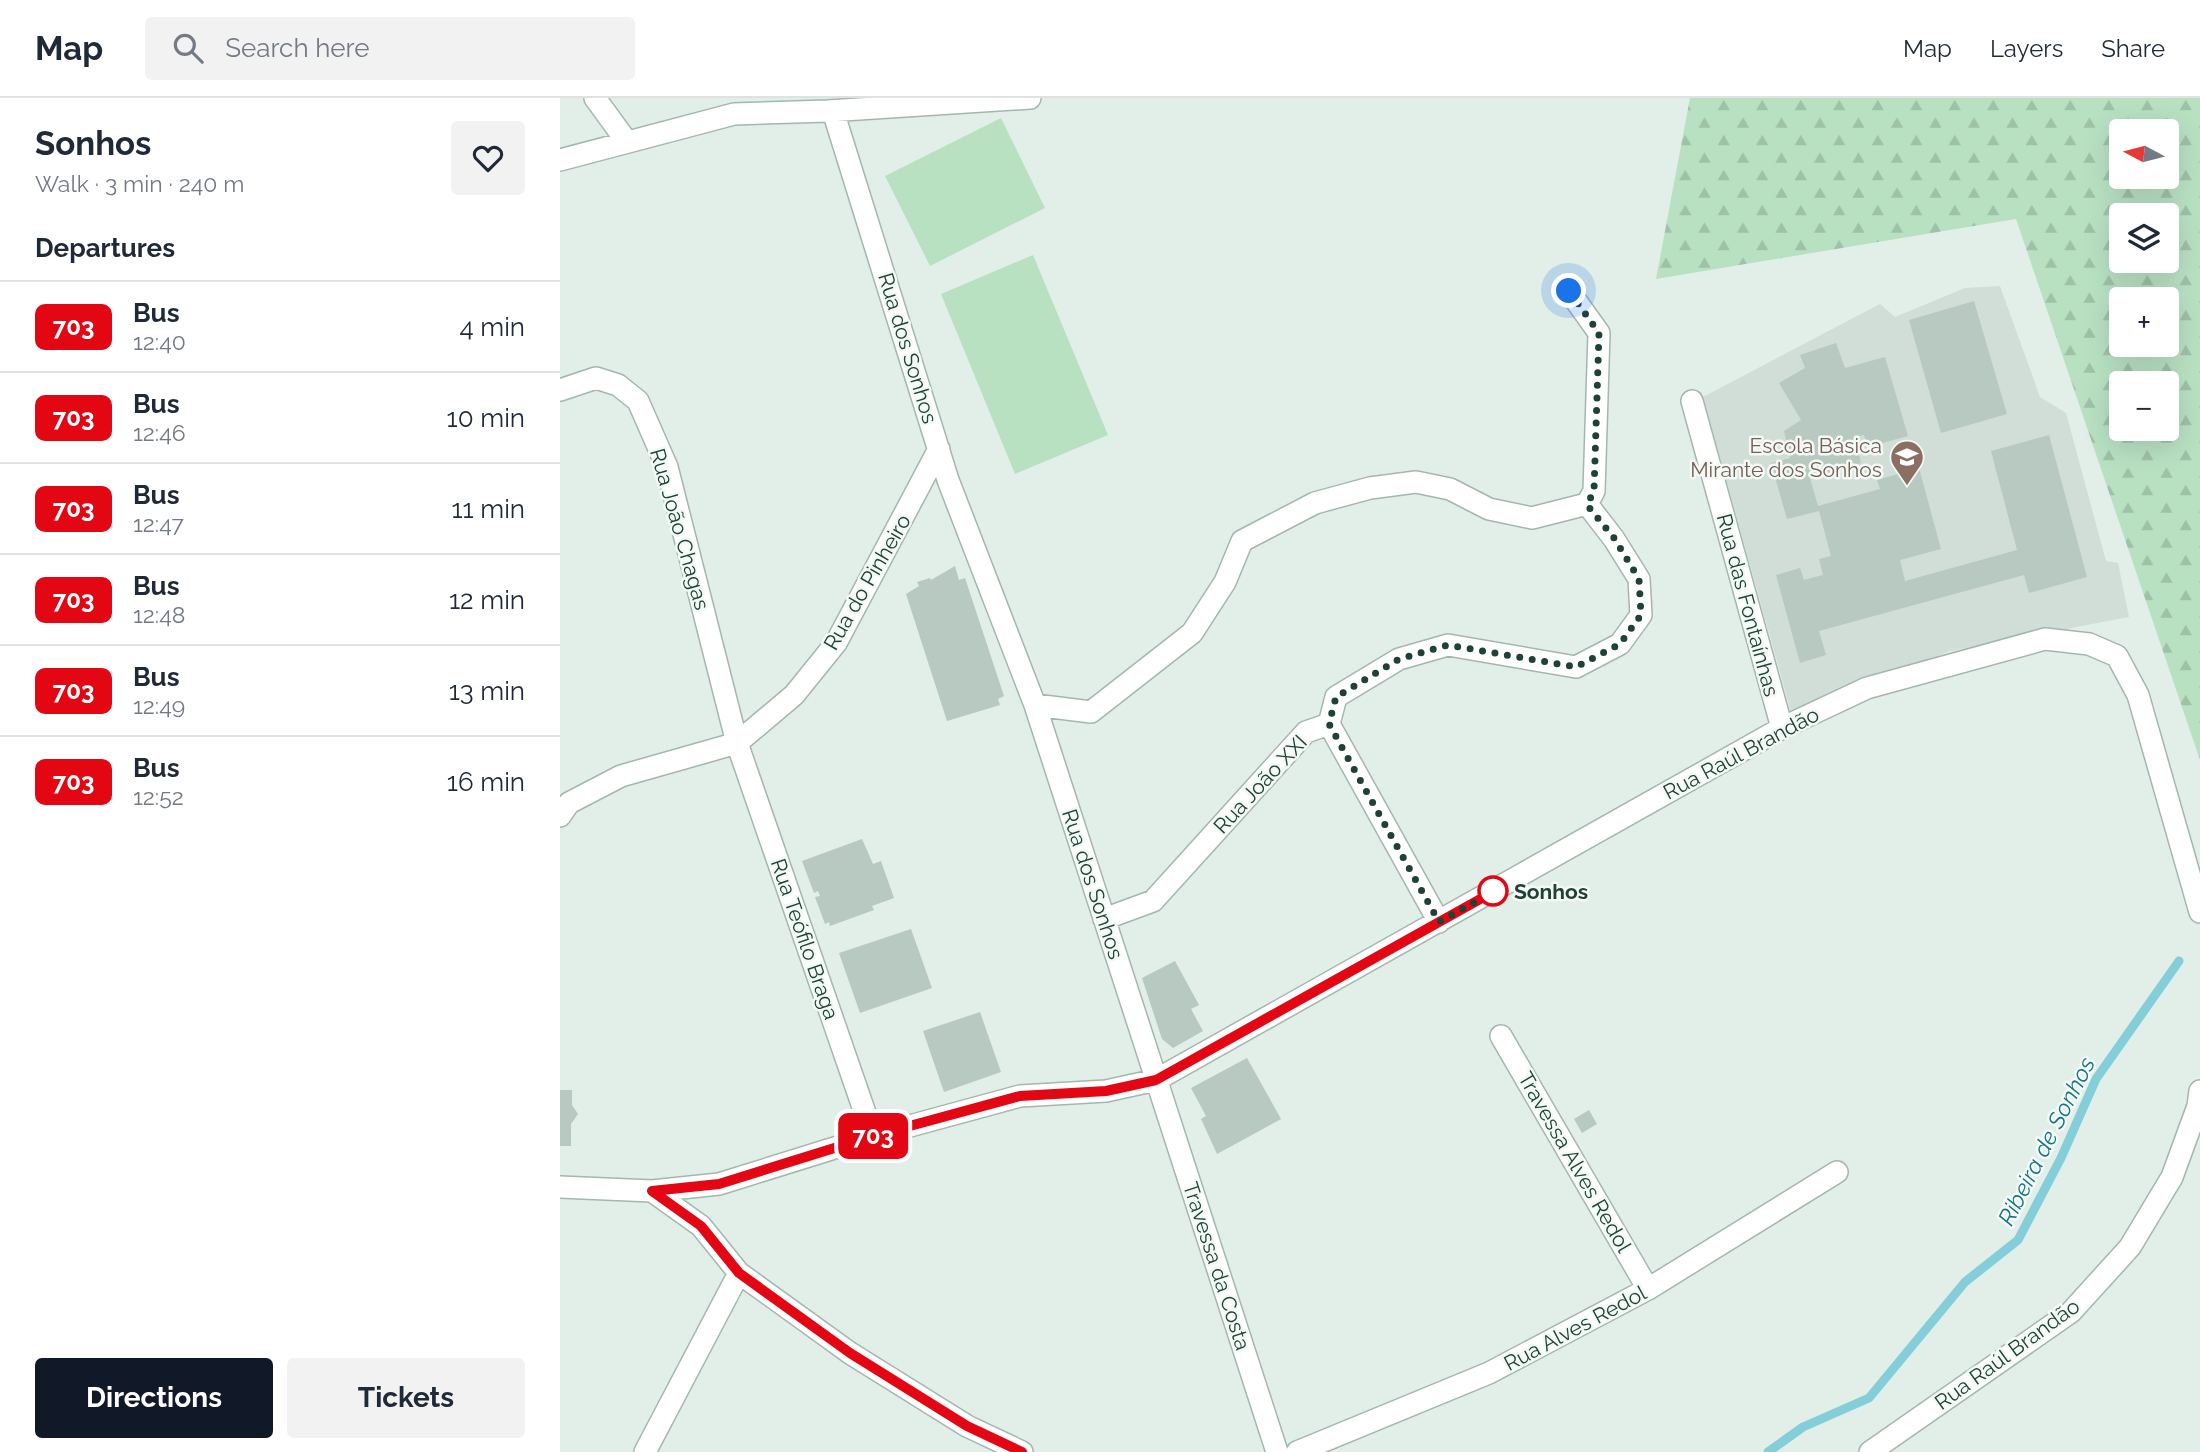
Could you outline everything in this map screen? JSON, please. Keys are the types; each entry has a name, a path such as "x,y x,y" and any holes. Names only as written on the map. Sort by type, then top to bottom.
{"street":[{"path":"595,98 628,142"},
{"path":"560,160 734,114 833,111 1030,98"},
{"name":"Rua dos Sonhos","path":"833,111 953,493 1035,705 1156,1080"},
{"path":"1035,705 1091,712 1192,633 1225,582 1242,541 1315,503 1370,488 1416,482 1450,489 1489,509 1532,518 1587,505 1594,491 1599,333 1569,291"},
{"name":"Rua João Chagas","path":"560,390 596,378 618,385 638,401 667,467 737,743"},
{"name":"Rua das Fontaínhas","path":"1692,401 1782,728"},
{"name":"Rua do Pinheiro","path":"563,806 621,776 737,743 794,695 836,642 893,540 939,449"},
{"name":"Rua João XXI","path":"1104,919 1153,901 1306,732 1329,724 1336,697 1399,659 1448,645 1576,667 1620,644 1641,615 1639,579 1614,538 1587,505"},
{"name":"Rua Raúl Brandão","path":"1156,1080 1782,728 1867,688 2045,639 2089,644 2117,656 2138,695 2200,912"},
{"path":"1329,724 1439,922"},
{"name":"Rua Teófilo Braga","path":"737,743 873,1136"},
{"name":"Travessa Alves Redol","path":"1501,1036 1648,1289"},
{"path":"560,1187 652,1191 719,1184 873,1136 1020,1096 1106,1091 1156,1080"},
{"name":"Travessa da Costa","path":"1156,1080 1278,1452"},
{"name":"Rua Raúl Brandão","path":"1870,1452 2071,1312 2130,1247 2172,1177 2198,1106 2200,1091"},
{"name":"Rua Alves Redol","path":"1297,1452 1489,1373 1648,1289 1837,1172"},
{"path":"652,1191 701,1226 739,1273 850,1353 967,1426 1022,1452"},
{"path":"645,1452 739,1273"}],"shaded area":[{"name":"Escola Básica Mirante dos Sonhos","path":"2000,286 2040,397 2066,413 2106,561 2118,563 2129,617 1950,651 1792,715 1703,397 1880,304 1895,317 1965,288"}],"green space":[{"path":"1690,98 2200,98 2200,760 2016,219 1656,279"},
{"path":"1001,118 1045,208 930,266 885,176"},
{"path":"1033,255 1108,435 1015,474 941,294"}],"building":[{"path":"1974,301 2007,414 1941,433 1909,320"},
{"path":"1836,343 1845,368 1885,357 1908,436 1868,447 1864,435 1855,437 1861,463 1810,478 1818,506 1880,489 1877,480 1919,468 1941,549 1900,560 1905,581 2017,550 1991,451 2049,435 2087,577 2029,593 2024,575 1819,631 1826,655 1800,663 1776,575 1800,568 1804,580 1823,575 1819,559 1831,556 1819,511 1787,519 1771,463 1790,458 1784,431 1801,420 1779,383 1805,368 1800,355"},
{"path":"955,566 959,580 965,578 1004,696 998,699 1000,705 947,721 906,594 919,586 917,582 930,578 931,580"},
{"path":"862,839 873,864 881,861 894,898 872,906 874,910 830,926 829,922 825,924 815,897 820,896 818,891 814,893 802,861"},
{"path":"911,929 932,988 860,1013 839,953"},
{"path":"1175,961 1199,1005 1191,1009 1203,1031 1173,1048 1162,1039 1142,978"},
{"path":"980,1012 1001,1072 944,1092 923,1031"},
{"path":"1247,1058 1281,1119 1217,1154 1201,1119 1206,1116 1191,1088"},
{"path":"560,1090 572,1090 572,1105 578,1114 571,1124 571,1146 560,1146"},
{"path":"1589,1110 1597,1124 1582,1133 1574,1119"}],"waterway":[{"name":"Ribeira de Sonhos","path":"1768,1452 1803,1427 1869,1398 1965,1282 2018,1240 2061,1158 2096,1079 2179,961"}],"bus line":[{"name":"703","path":"1022,1452 967,1426 850,1353 739,1273 701,1226 652,1191 719,1184 873,1136 1020,1096 1106,1091 1156,1080 1500,888"}],"place":[{"name":"Escola Básica Mirante dos Sonhos","path":"1907,487"},
{"name":"Sonhos","path":"1493,891"}],"route":[{"path":"1493,891 1500,888 1439,922 1329,724 1336,697 1399,659 1448,645 1514,654 1576,667 1620,644 1641,615 1639,579 1614,538 1587,505 1594,491 1599,333 1569,291"}]}
